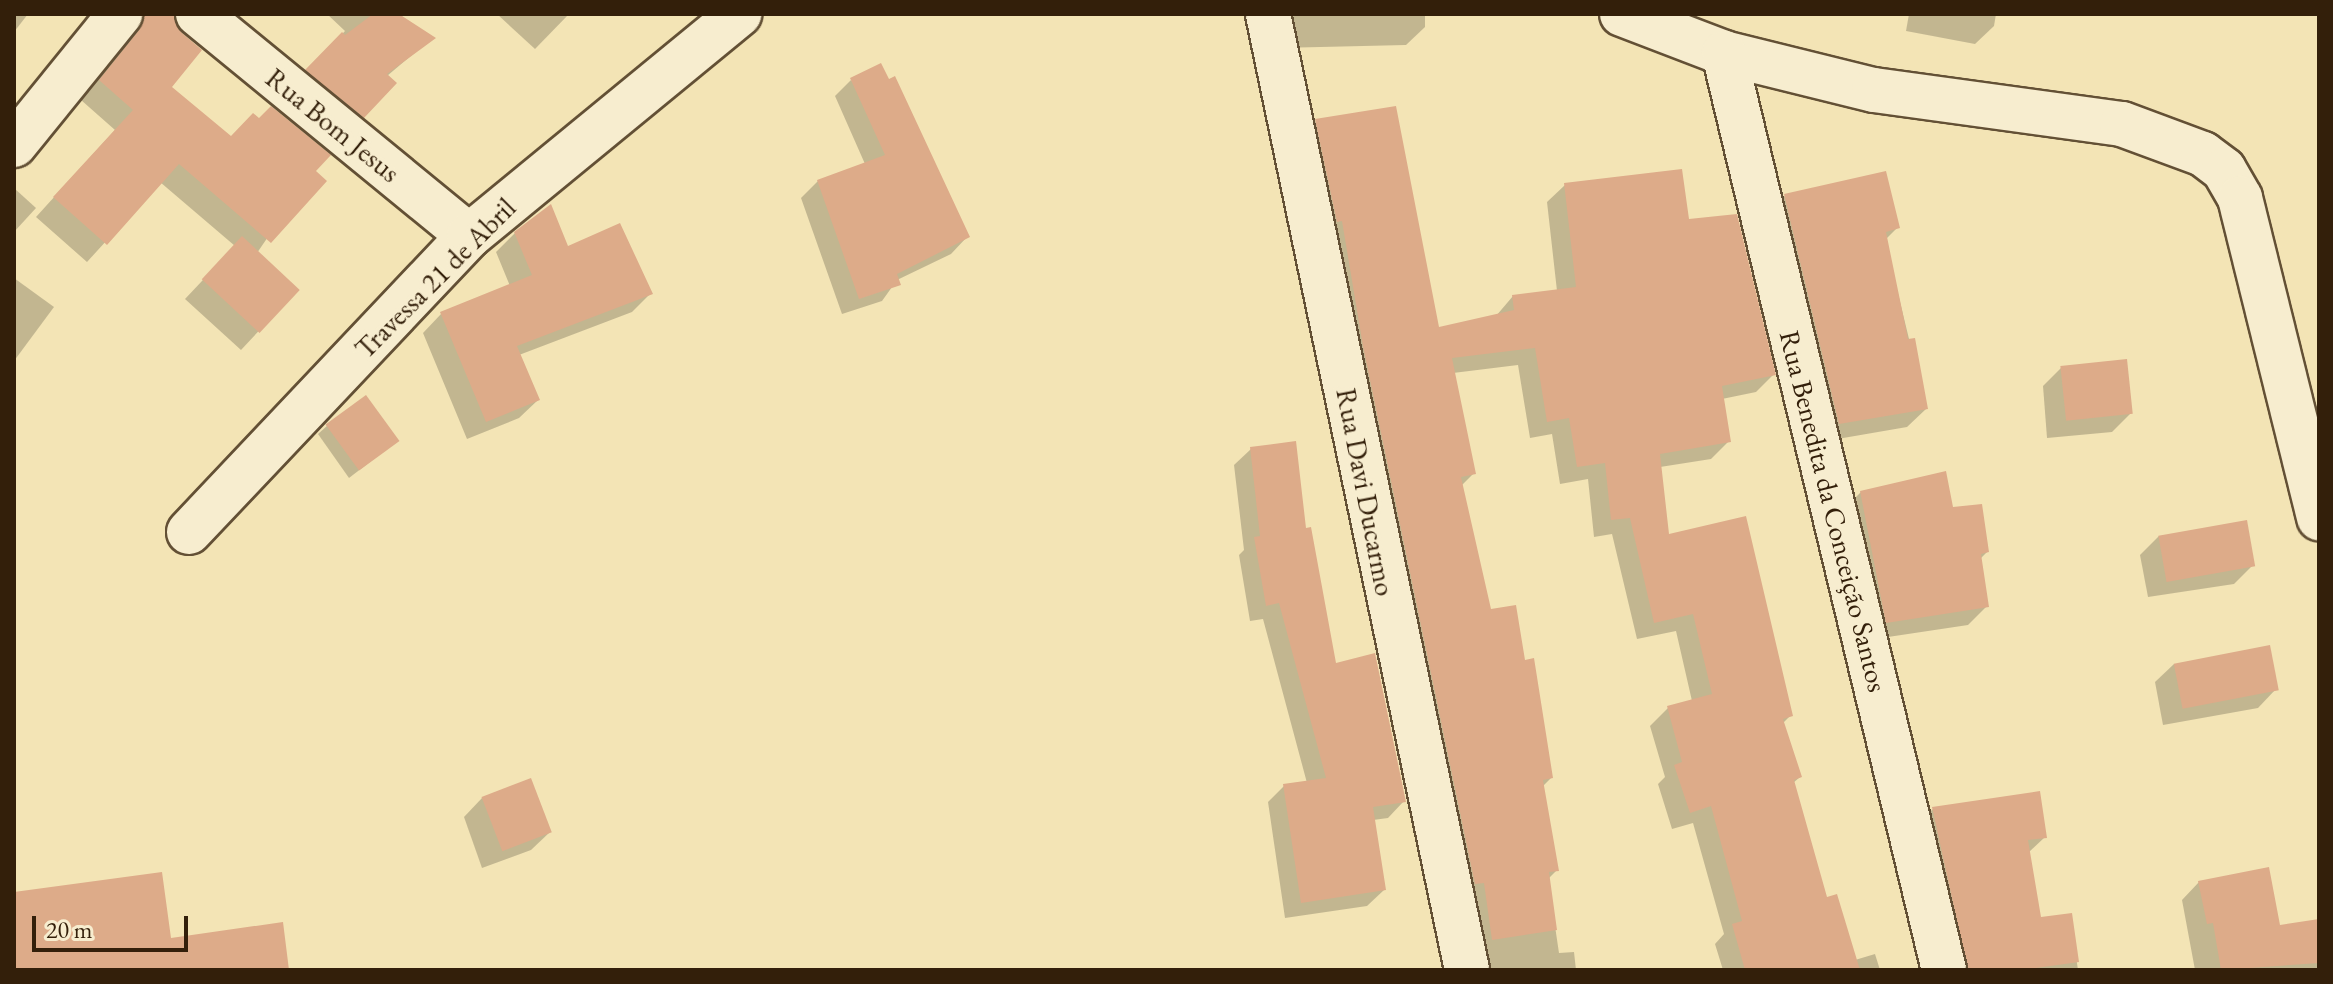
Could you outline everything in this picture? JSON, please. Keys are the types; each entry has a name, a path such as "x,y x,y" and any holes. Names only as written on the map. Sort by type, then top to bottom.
{"street":[{"path":"14,145 120,14"},
{"name":"Rua Bom Jesus","path":"198,14 469,236"},
{"name":"Travessa 21 de Abril","path":"189,532 469,236 739,14"},
{"name":"Rua Davi Ducarmo","path":"1268,14 1467,970"},
{"path":"1622,14 1724,53 1874,90 2122,124 2170,138 2224,170 2244,213 2319,518"},
{"name":"Rua Benedita da Conceição Santos","path":"1724,53 1944,970"}],"building":[{"path":"145,14 174,14 182,33 202,50 172,87 231,136 253,113 259,118 271,106 331,155 316,171 327,181 271,243 179,164 107,245 53,197 133,110 99,80 139,30"},
{"path":"373,14 399,14 436,38 387,74 397,83 364,118 305,70 342,32 345,35"},
{"path":"881,63 889,79 895,76 970,237 897,274 901,285 859,299 817,180 885,155 850,78"},
{"path":"1396,106 1439,327 1514,310 1512,295 1576,287 1564,183 1682,169 1689,219 1737,214 1776,375 1722,386 1731,442 1660,454 1669,534 1746,516 1793,716 1783,719 1802,777 1794,780 1827,897 1837,894 1860,970 1745,970 1732,924 1742,921 1711,806 1690,813 1674,765 1682,762 1667,706 1712,694 1693,614 1654,623 1630,518 1611,520 1605,463 1577,467 1569,418 1547,422 1535,348 1452,358 1476,474 1461,477 1491,609 1516,605 1525,660 1534,658 1553,778 1543,780 1559,871 1549,872 1557,930 1492,940 1484,883 1475,884 1363,346 1342,221 1337,222 1315,119"},
{"path":"1886,171 1900,228 1886,232 1908,339 1915,338 1928,409 1839,424 1784,194"},
{"path":"551,204 568,246 620,223 653,294 517,346 540,400 486,422 440,312 532,275 514,232"},
{"path":"242,236 300,290 260,333 202,279"},
{"path":"2127,359 2133,414 2066,421 2060,366"},
{"path":"366,395 400,441 359,471 326,424"},
{"path":"1296,441 1306,528 1311,527 1336,663 1375,653 1406,802 1373,807 1386,890 1301,903 1283,784 1326,778 1279,603 1266,606 1254,537 1260,536 1250,447"},
{"path":"1946,471 1953,507 1982,504 1989,552 1981,554 1989,607 1886,623 1860,491"},
{"path":"2247,520 2255,566 2167,582 2158,536"},
{"path":"2270,645 2279,690 2183,709 2174,664"},
{"path":"531,778 552,832 502,851 482,797"},
{"path":"2040,791 2047,838 2028,840 2041,917 2072,913 2079,962 2021,970 1968,970 1932,807"},
{"path":"2269,867 2280,925 2319,919 2319,963 2221,970 2213,923 2207,924 2198,881"},
{"path":"162,872 171,938 283,922 289,970 14,970 14,892"}]}
